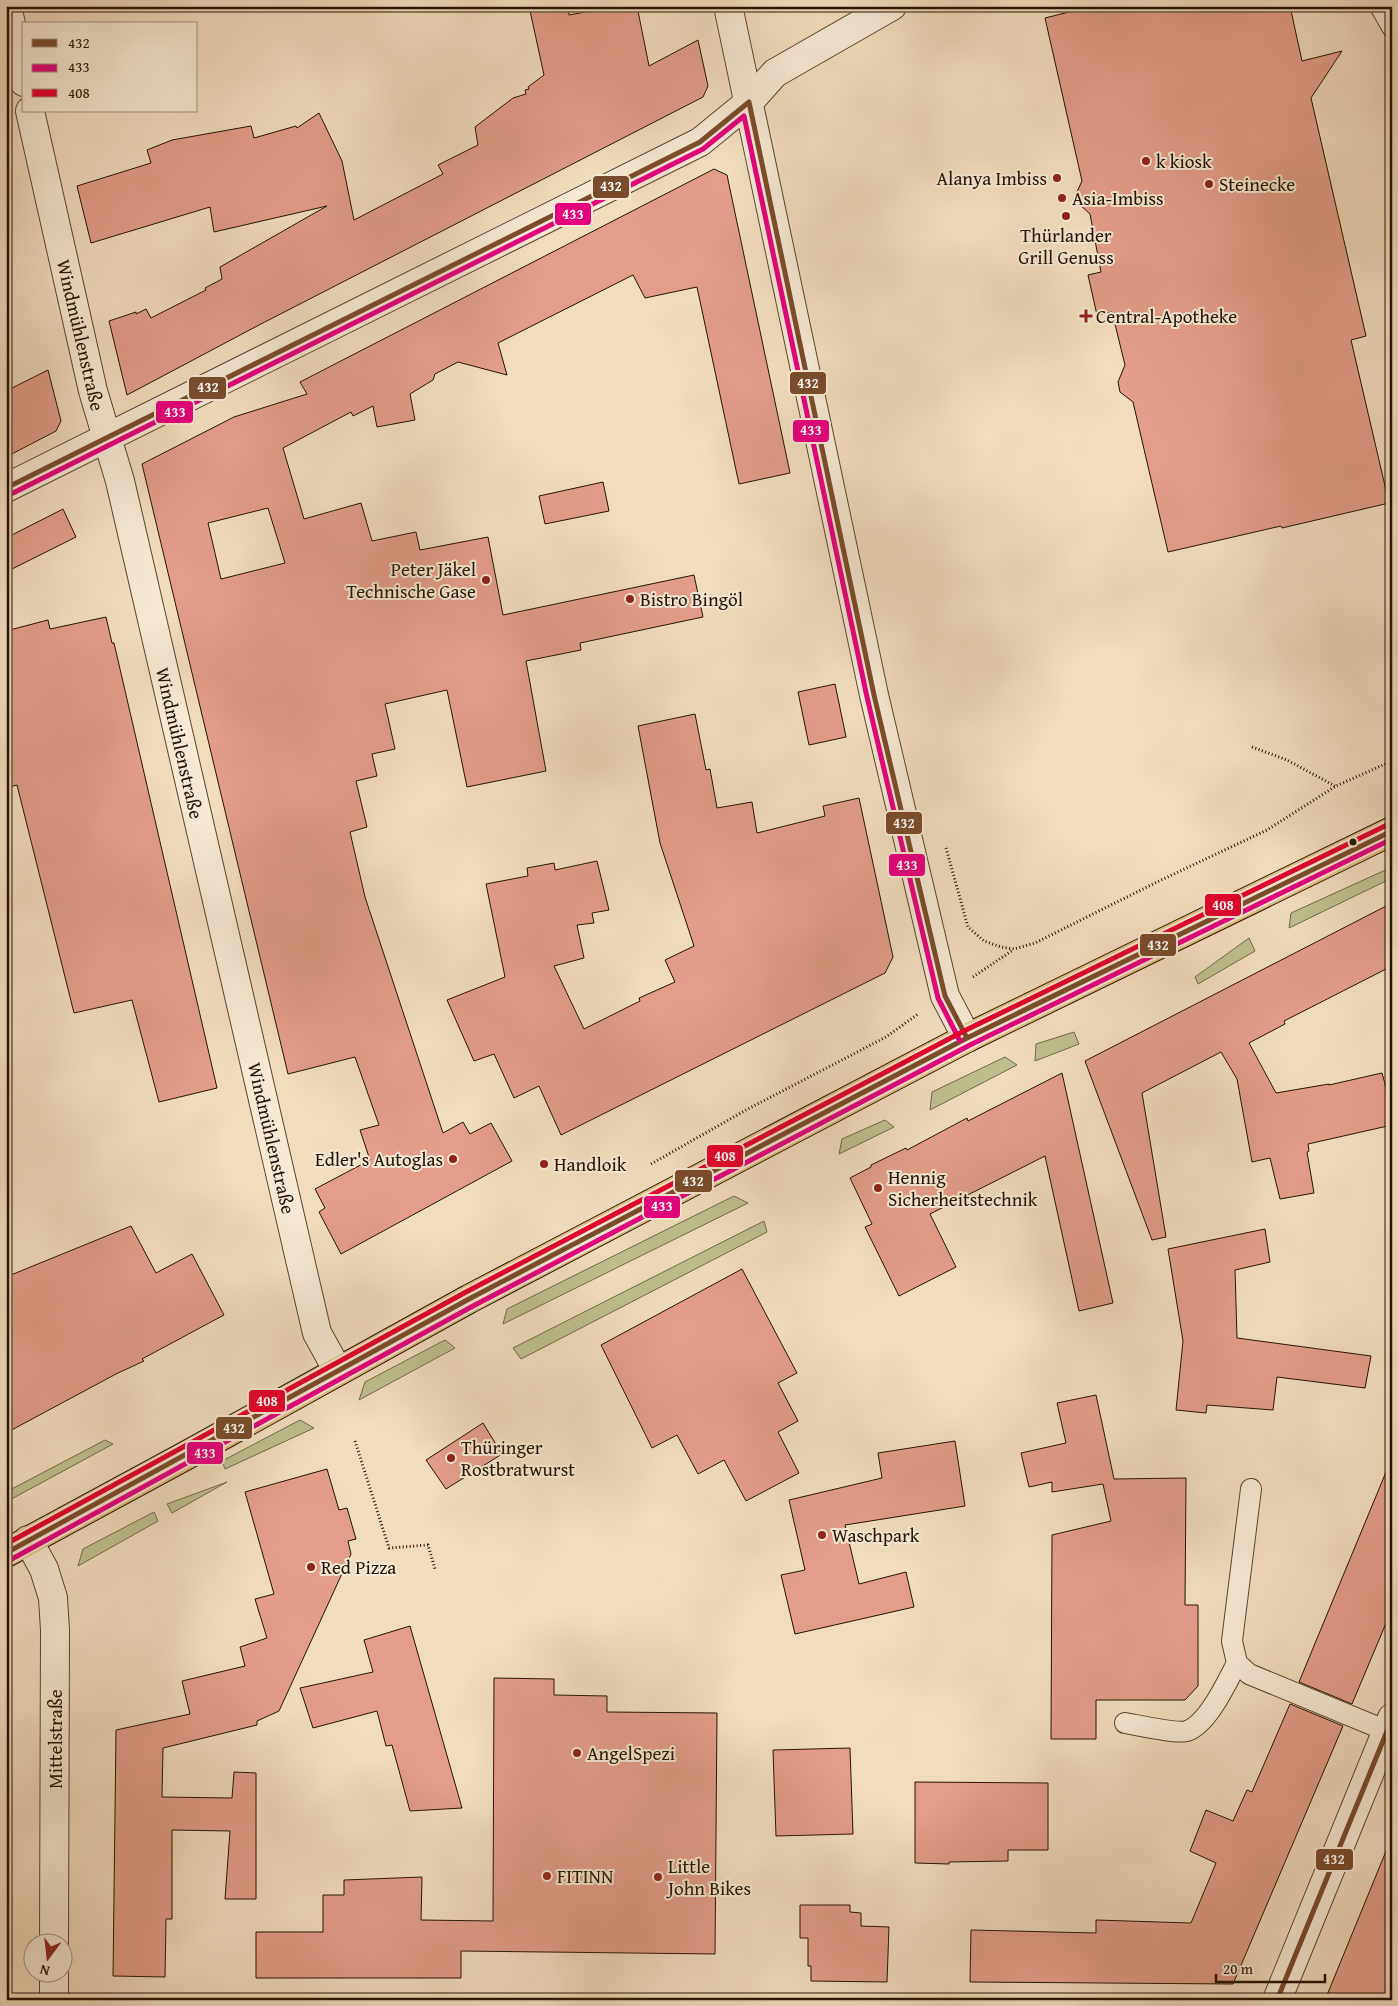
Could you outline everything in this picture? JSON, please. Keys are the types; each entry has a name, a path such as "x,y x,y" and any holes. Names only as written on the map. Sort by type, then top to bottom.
{"main road":[{"path":"17,1547 187,1456 469,1299 967,1038 1392,831"}],"street":[{"path":"7,6 22,73"},
{"path":"728,6 874,695 945,996 967,1038"},
{"path":"6,488 700,142 749,102 775,73 892,6"},
{"name":"Windmühlenstraße","path":"30,112 93,391 120,481 317,1333 338,1372"},
{"name":"Mittelstraße","path":"17,1547 44,1569 53,1598 55,1630 54,1934"},
{"path":"1277,2000 1389,1724"},
{"path":"54,1984 54,2000"}],"lane":[{"path":"1380,6 1392,27"},
{"path":"1251,1489 1232,1641 1238,1663 1249,1674 1389,1724"},
{"path":"1124,1724 1185,1732 1197,1726 1219,1698 1238,1663"}],"path":[{"path":"1252,747 1287,760 1336,786"},
{"path":"642,1168 746,1110 886,1037 1014,949 1035,943 1267,830 1336,786 1392,761"},
{"path":"946,846 968,927 984,941 1000,947 1014,949"},
{"path":"355,1441 389,1548 428,1545 435,1569"}],"green space":[{"path":"1392,867 1392,878 1289,928 1291,913"},
{"path":"1249,938 1255,951 1198,984 1195,977"},
{"path":"1074,1032 1079,1044 1035,1061 1036,1044"},
{"path":"1005,1057 1017,1065 930,1110 932,1092"},
{"path":"885,1120 894,1127 839,1154 842,1139"},
{"path":"734,1196 748,1203 503,1324 507,1309"},
{"path":"764,1221 767,1232 521,1359 513,1348"},
{"path":"445,1340 455,1348 359,1400 365,1382"},
{"path":"300,1420 314,1428 225,1469 222,1461"},
{"path":"105,1440 113,1444 6,1502 6,1492"},
{"path":"227,1482 172,1513 167,1504"},
{"path":"154,1512 158,1521 78,1566 83,1549"}],"building":[{"path":"529,6 568,6 569,15 617,6 637,6 649,66 698,40 708,86 703,97 259,325 127,395 109,321 136,312 136,314 146,309 151,318 206,290 205,288 222,279 220,267 327,206 214,232 210,207 91,243 77,186 151,163 147,150 172,140 251,126 254,138 296,126 297,128 319,113 342,161 354,220 443,174 438,165 478,145 475,127 513,98 526,94 525,90 529,89 528,87 544,75"},
{"path":"1093,6 1290,6 1302,61 1342,51 1311,98 1366,336 1351,340 1389,503 1168,552 1133,402 1120,392 1118,382 1125,365 1112,312 1097,315 1088,275 1101,272 1090,214 1078,203 1076,194 1082,181 1045,18"},
{"path":"714,169 727,175 790,473 739,484 697,287 645,298 633,275 498,343 507,375 458,362 435,374 433,380 410,394 415,420 377,427 373,406 353,416 351,412 283,448 304,519 361,503 372,541 416,532 420,550 488,537 503,615 694,575 703,617 580,643 581,650 526,661 546,771 467,787 447,690 385,704 395,749 372,754 377,776 356,781 367,827 350,832 365,897 443,1133 463,1122 470,1134 491,1123 512,1161 341,1254 319,1212 325,1208 315,1189 370,1160 360,1130 379,1125 355,1057 288,1074 142,464 234,417 307,394 300,382","holes":["268,508 285,563 221,579 208,523"]},
{"path":"48,370 61,421 56,431 6,457 6,391"},
{"path":"603,482 609,511 545,524 539,496"},
{"path":"63,509 76,537 6,572 6,538"},
{"path":"106,617 112,643 114,643 217,1088 159,1102 132,1000 74,1013 17,785 6,788 6,631 48,620 50,629"},
{"path":"835,684 846,737 809,745 798,692"},
{"path":"695,714 706,770 710,769 717,808 752,802 757,833 825,816 823,806 859,798 893,957 885,973 561,1135 539,1086 514,1098 494,1054 474,1061 447,1000 505,977 486,884 528,876 527,868 554,863 555,870 597,861 609,910 592,913 594,923 577,925 584,958 554,966 584,1029 640,1001 639,998 675,982 665,960 694,946 660,843 638,726"},
{"path":"1392,903 1392,966 1284,1021 1285,1024 1249,1043 1276,1093 1329,1085 1382,1073 1387,1091 1392,1090 1392,1125 1308,1144 1309,1151 1307,1152 1314,1193 1280,1199 1270,1158 1252,1162 1237,1079 1221,1052 1142,1093 1166,1237 1152,1240 1085,1061"},
{"path":"1062,1073 1113,1303 1079,1311 1045,1156 930,1214 956,1267 899,1296 865,1227 872,1224 850,1178 871,1167 871,1165 906,1148 907,1150 967,1118 968,1121"},
{"path":"131,1226 156,1273 192,1254 224,1315 142,1359 144,1361 6,1433 6,1277"},
{"path":"1265,1229 1270,1262 1235,1270 1237,1338 1371,1356 1365,1388 1277,1377 1273,1410 1207,1405 1206,1413 1176,1410 1183,1341 1168,1249"},
{"path":"742,1269 797,1373 778,1383 798,1421 778,1432 799,1473 746,1501 724,1460 698,1474 677,1435 652,1448 601,1345"},
{"path":"1096,1395 1114,1479 1186,1478 1185,1605 1198,1605 1198,1686 1185,1700 1096,1700 1096,1739 1051,1739 1052,1535 1111,1521 1103,1484 1052,1492 1052,1482 1029,1487 1021,1453 1066,1443 1057,1403"},
{"path":"483,1423 502,1454 446,1489 426,1460"},
{"path":"955,1441 965,1506 845,1525 859,1584 906,1572 914,1607 795,1634 781,1575 805,1570 789,1500 882,1478 878,1453"},
{"path":"1391,1460 1392,1609 1352,1704 1299,1682"},
{"path":"327,1469 339,1510 347,1508 356,1539 348,1541 351,1554 279,1711 257,1721 257,1725 163,1748 162,1797 232,1798 234,1772 256,1773 256,1899 225,1899 230,1831 172,1830 172,1919 166,1919 165,1977 113,1976 116,1730 190,1714 182,1681 245,1666 240,1647 267,1638 255,1599 274,1594 245,1492"},
{"path":"410,1626 462,1808 410,1811 392,1745 386,1746 377,1711 313,1728 300,1688 373,1672 364,1640"},
{"path":"494,1678 554,1679 554,1695 607,1696 607,1712 717,1713 715,1954 461,1951 461,1978 256,1978 256,1932 323,1932 323,1895 344,1895 344,1880 422,1877 421,1920 493,1921"},
{"path":"1290,1704 1343,1726 1233,1984 970,1982 971,1930 1096,1933 1096,1920 1191,1923 1216,1863 1190,1851 1206,1810 1233,1821 1247,1790 1252,1792"},
{"path":"850,1748 853,1834 776,1836 773,1750"},
{"path":"915,1782 1048,1783 1048,1850 1008,1850 1008,1861 949,1862 949,1864 915,1863"},
{"path":"1391,1839 1392,2000 1325,2000"},
{"path":"800,1905 850,1905 850,1912 861,1913 861,1926 889,1927 887,1982 811,1981 811,1966 808,1966 808,1938 800,1938"}],"transit line":[{"name":"432","path":"6,488 700,142 749,102 874,695 945,996 967,1038"},
{"name":"433","path":"9,495 703,149 744,116 867,697 938,998 960,1041"},
{"name":"408","path":"6,1544 466,1292 964,1031 1389,824"},
{"name":"432","path":"6,1553 469,1299 967,1038 1392,831"},
{"name":"433","path":"10,1560 473,1306 970,1045 1392,839"},
{"name":"432","path":"1277,2000 1392,1719"}],"place":[{"name":"k kiosk","path":"1146,161"},
{"name":"Alanya Imbiss","path":"1057,178"},
{"name":"Steinecke","path":"1209,184"},
{"name":"Asia-Imbiss","path":"1062,198"},
{"name":"Thürlander Grill Genuss","path":"1066,216"},
{"name":"Central-Apotheke","path":"1086,316"},
{"name":"Peter Jäkel Technische Gase","path":"486,580"},
{"name":"Bistro Bingöl","path":"630,599"},
{"name":"Edler's Autoglas","path":"453,1159"},
{"name":"Handloik","path":"544,1164"},
{"name":"Hennig Sicherheitstechnik","path":"878,1188"},
{"name":"Thüringer Rostbratwurst","path":"451,1458"},
{"name":"Waschpark","path":"822,1535"},
{"name":"Red Pizza","path":"311,1567"},
{"name":"AngelSpezi","path":"577,1753"},
{"name":"FITINN","path":"547,1876"},
{"name":"Little John Bikes","path":"658,1877"}]}
